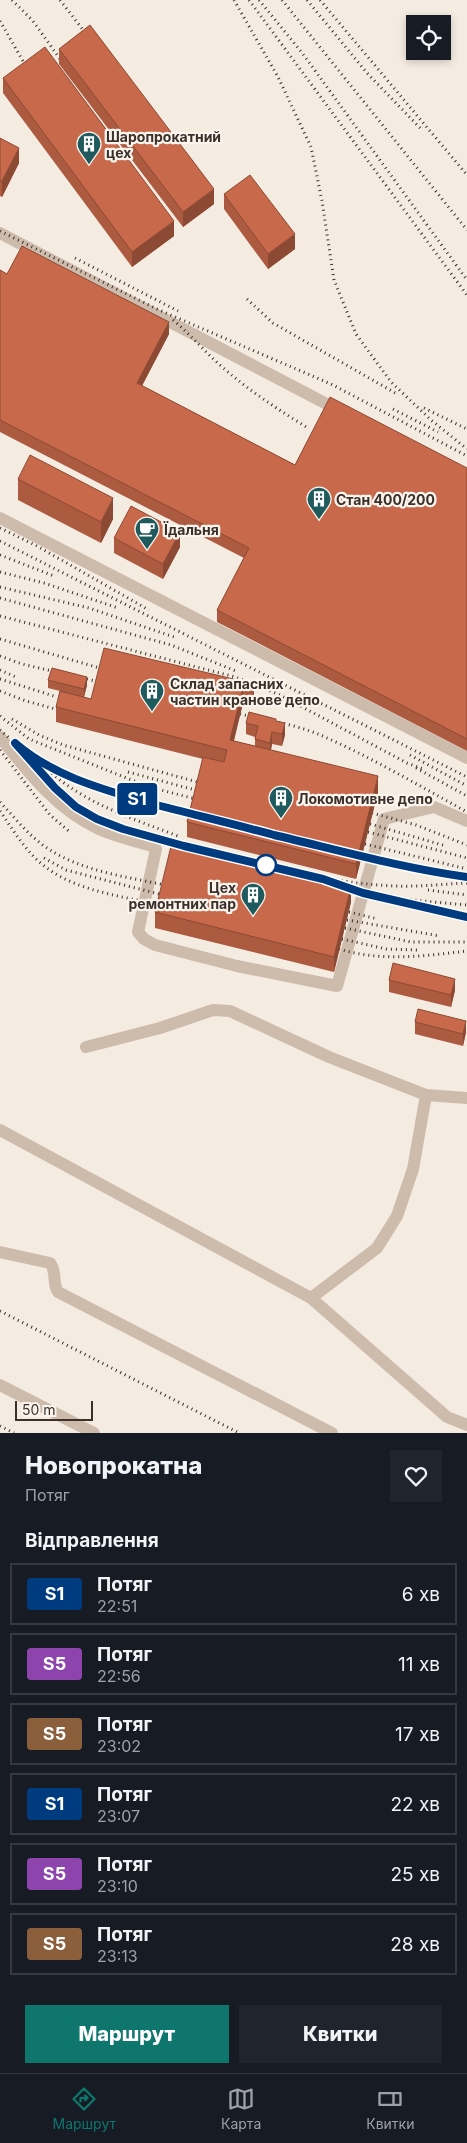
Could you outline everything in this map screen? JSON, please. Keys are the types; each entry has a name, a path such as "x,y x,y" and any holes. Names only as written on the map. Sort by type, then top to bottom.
{"lane":[{"path":"0,233 354,418"},
{"path":"0,518 467,758"},
{"path":"0,737 45,791 72,812 98,828 155,847 148,891 138,932 144,939 155,945 236,966 337,986 384,819 434,807 467,821"},
{"path":"86,1047 160,1028 213,1010 230,1011 329,1057 426,1096 467,1098"},
{"path":"311,1298 377,1248 397,1216 413,1169 426,1096"},
{"path":"0,1130 311,1298 447,1417 467,1425"},
{"path":"0,1252 50,1263 53,1266 55,1288 58,1292 332,1433"},
{"path":"0,1384 94,1433"}],"building":[{"path":"90,25 214,189 183,212 59,49"},
{"name":"Шаропрокатний цех","path":"45,47 174,221 132,252 3,78"},
{"path":"0,138 19,148 2,181 0,181"},
{"path":"250,175 295,234 268,254 224,194"},
{"name":"Стан 400/200","path":"22,246 169,322 137,383 295,465 330,397 467,468 467,739 217,610 249,548 0,420 0,270 7,274"},
{"path":"30,455 113,498 101,522 18,479"},
{"path":"131,506 180,532 163,564 114,538"},
{"path":"104,648 254,684 253,690 243,688 230,740 378,776 356,864 187,822 203,757 224,762 227,750 56,707 60,691 91,699"},
{"path":"52,668 87,677 84,689 48,680"},
{"path":"249,712 285,723 282,734 272,732 270,743 255,739 258,726 246,723"},
{"name":"Цех ремонтних пар","path":"172,842 351,886 334,957 155,912"},
{"path":"393,963 455,979 451,995 389,980"},
{"path":"418,1009 466,1021 463,1034 415,1022"}],"railway":[{"path":"12,0 33,21 60,59"},
{"path":"60,0 90,39"},
{"path":"234,0 278,77 311,147 322,201 334,280 356,334 391,382 431,420 467,449"},
{"path":"249,0 467,295"},
{"path":"259,0 303,54 467,280"},
{"path":"282,0 467,230"},
{"path":"307,0 367,73 421,129"},
{"path":"320,0 467,175"},
{"path":"0,21 27,68"},
{"path":"0,231 159,310 331,384 467,456"},
{"path":"75,258 178,311"},
{"path":"247,299 273,323 397,394"},
{"path":"173,320 241,383 308,428"},
{"path":"424,408 467,429"},
{"path":"393,409 438,432"},
{"path":"0,528 37,546 149,610"},
{"path":"0,541 467,777"},
{"path":"0,555 54,576"},
{"path":"0,572 44,583 118,608"},
{"path":"0,587 89,608 177,638"},
{"path":"0,598 171,645 236,671"},
{"path":"0,616 235,677 278,694 407,763 423,769"},
{"path":"0,639 103,669"},
{"path":"0,656 22,664 99,682"},
{"path":"0,670 18,678"},
{"path":"0,679 57,697"},
{"path":"0,691 26,701 59,710"},
{"path":"240,714 289,725 318,734 375,761 467,812"},
{"path":"0,716 29,739 149,787 196,799"},
{"path":"12,719 39,735 63,745 201,783"},
{"path":"0,730 39,760 69,777 121,796 192,815"},
{"path":"15,743 44,777 68,801 89,815 129,831 185,846"},
{"path":"0,750 50,815 71,833"},
{"path":"410,755 467,786"},
{"path":"416,768 467,796"},
{"path":"48,770 93,801 178,836"},
{"path":"128,772 199,791"},
{"path":"0,802 34,838 60,856 89,868 165,885"},
{"path":"0,811 27,849 40,863 55,874 88,888 160,905"},
{"path":"372,813 416,825 467,845"},
{"path":"370,824 446,846"},
{"path":"368,832 467,858"},
{"path":"365,844 467,869"},
{"path":"362,856 432,872 467,877"},
{"path":"44,858 66,870 163,895"},
{"path":"268,866 331,879 378,885 412,886 467,883"},
{"path":"342,885 388,896 467,905"},
{"path":"428,890 467,895"},
{"path":"426,907 467,917"},
{"path":"349,912 378,919"},
{"path":"347,920 440,936"},
{"path":"345,928 411,942 467,942"},
{"path":"342,939 386,949 418,950"},
{"path":"339,949 371,956 387,957 467,951"},
{"path":"0,1311 239,1433"},
{"path":"0,1426 14,1433"}],"train":[{"name":"S1","path":"467,877 432,872 372,859 192,815 121,794 84,782 52,768 15,743 55,788 76,807 97,819 123,829 184,846 323,879 363,893 385,896 467,917"}],"place":[{"name":"Шаропрокатний цех","path":"89,165"},
{"name":"Стан 400/200","path":"319,520"},
{"name":"Їдальня","path":"147,550"},
{"name":"Склад запасних частин кранове депо","path":"152,712"},
{"name":"Локомотивне депо","path":"281,819"},
{"name":"Цех ремонтних пар","path":"253,916"}]}
